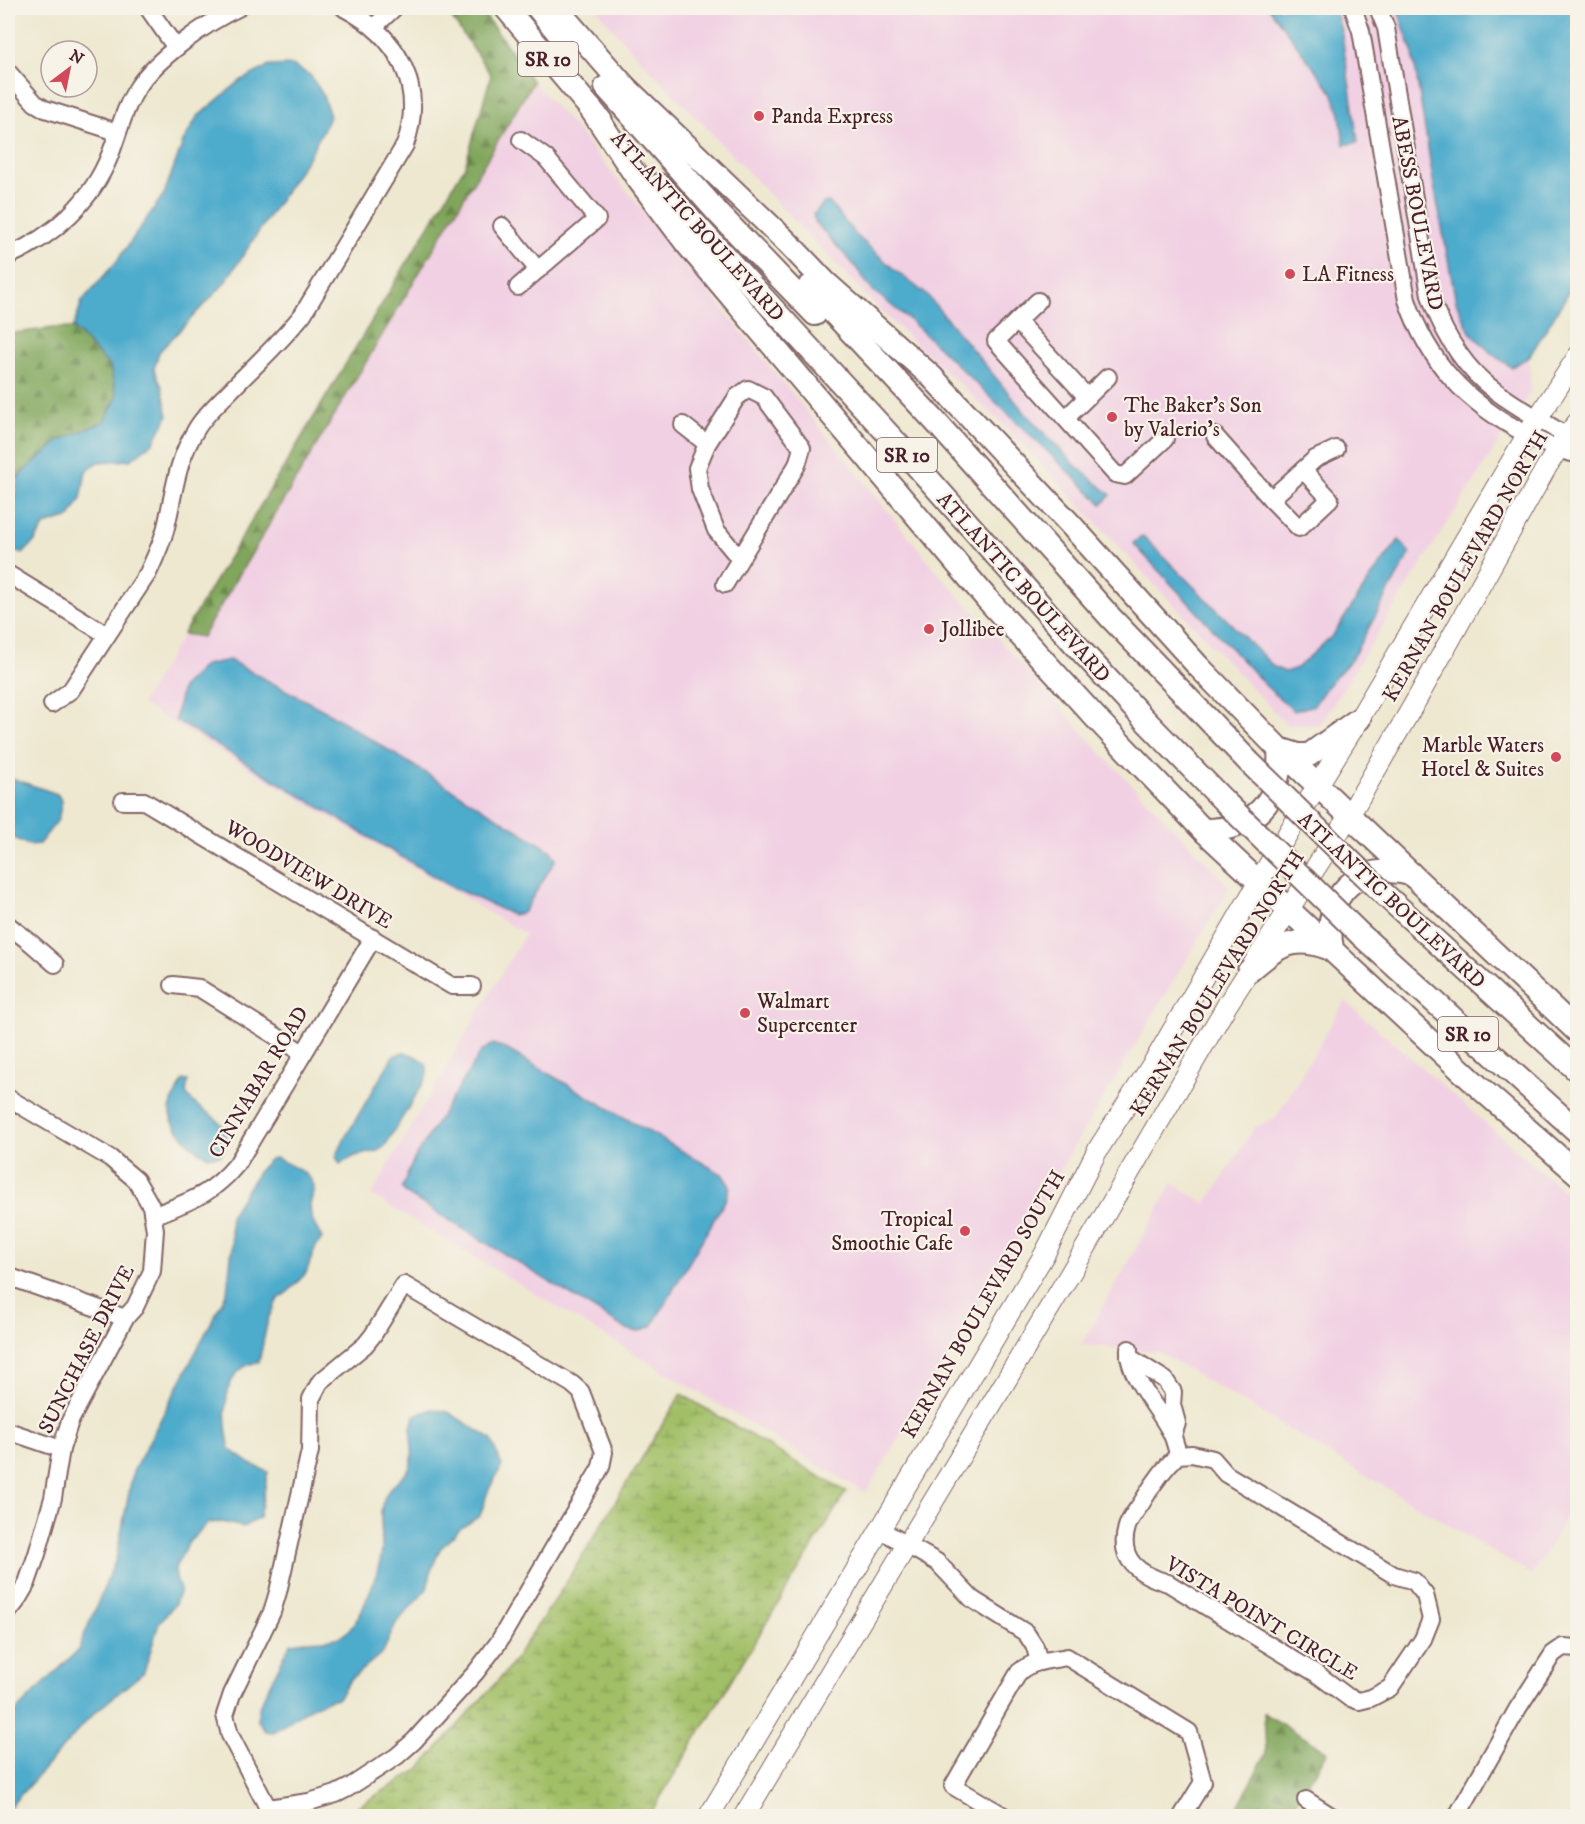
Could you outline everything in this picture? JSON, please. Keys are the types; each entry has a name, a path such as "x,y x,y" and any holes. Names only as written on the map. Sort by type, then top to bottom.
{"highway":[{"name":"ATLANTIC BOULEVARD","path":"506,8 591,109 698,229 901,448 1144,720 1361,935 1578,1132"},
{"path":"538,8 719,214 822,321 890,372"},
{"name":"ATLANTIC BOULEVARD","path":"556,8 725,199 890,372 1111,618 1248,761 1384,895 1578,1071"},
{"path":"623,85 788,243 826,283 865,320 904,351 955,400 1199,666 1279,749 1578,1032"},
{"path":"591,109 638,180 687,244 987,599 1203,830 1471,1079 1578,1174"},
{"path":"1279,749 1298,755 1310,754 1359,719"},
{"path":"1203,830 1235,827 1249,820 1262,809 1272,796 1278,781 1279,749"},
{"path":"1332,949 1329,933 1330,916 1347,886 1377,871 1394,870 1411,874"},
{"path":"1249,970 1281,947 1295,942 1313,942 1332,949"}],"main road":[{"name":"KERNAN BOULEVARD NORTH","path":"1316,784 1359,719 1527,435 1578,356"},
{"name":"KERNAN BOULEVARD NORTH","path":"908,1544 1079,1259 1227,1005 1349,816 1569,439"},
{"name":"KERNAN BOULEVARD SOUTH","path":"709,1816 1044,1255 1097,1151 1157,1057 1258,880 1316,784"},
{"path":"744,1816 908,1544"}],"street":[{"path":"148,8 176,48"},
{"path":"8,256 46,234 77,210 93,189 109,157 125,111 139,85 158,62 238,8"},
{"path":"52,704 71,690 148,573 157,555 166,527 176,473 198,426 239,381 287,334 303,314 405,145 413,115 410,84 398,55 374,27 344,8"},
{"path":"374,27 394,8"},
{"name":"ABESS BOULEVARD","path":"1353,8 1361,31 1407,300 1413,318 1440,364 1464,392 1490,414 1527,435 1569,439"},
{"name":"ABESS BOULEVARD","path":"1378,8 1386,28 1419,242 1432,303 1454,346 1483,381 1569,439 1578,454"},
{"path":"8,72 35,103 45,109 117,132"},
{"path":"518,287 597,219 546,158 522,140"},
{"path":"502,226 538,270"},
{"path":"1038,301 996,341 1115,474 1125,476 1165,439"},
{"path":"1017,321 1087,397"},
{"path":"1066,418 1108,377"},
{"path":"725,584 797,465 802,448 764,397 748,389 737,397 707,444 697,468 700,489 716,530 740,559"},
{"path":"683,425 707,444"},
{"path":"1215,436 1270,499 1299,528 1330,500 1302,470"},
{"path":"1270,499 1315,459 1336,448"},
{"path":"8,574 107,635"},
{"name":"WOODVIEW DRIVE","path":"123,801 144,801 452,986 472,986"},
{"path":"8,925 55,964"},
{"name":"CINNABAR ROAD","path":"153,1216 204,1196 225,1179 237,1164 373,938"},
{"path":"173,985 199,988 303,1053"},
{"name":"SUNCHASE DRIVE","path":"8,1098 110,1158 136,1180 151,1206 155,1230 152,1271 135,1307 125,1318 70,1421 61,1449 53,1498 37,1554 27,1583 8,1612"},
{"path":"13,1278 125,1318"},
{"path":"404,1284 572,1384 581,1392 604,1452 601,1467 498,1643 476,1672 414,1741 397,1756 348,1788 336,1794 270,1814 230,1735 225,1715 232,1694 272,1612 278,1592 310,1451 311,1399 320,1382 365,1345 404,1284"},
{"path":"1173,1436 1177,1423 1172,1405 1173,1392 1165,1380 1129,1353 1137,1377 1173,1436 1178,1455"},
{"path":"8,1431 61,1449"},
{"name":"VISTA POINT CIRCLE","path":"1192,1454 1213,1459 1226,1474 1394,1575 1414,1581 1425,1595 1431,1619 1423,1640 1390,1688 1371,1698 1359,1701 1348,1697 1317,1674 1168,1583 1153,1579 1138,1570 1129,1559 1126,1546 1127,1526 1163,1469 1178,1455 1192,1454"},
{"path":"881,1530 937,1562 972,1599 1026,1633 1035,1647 1039,1662"},
{"path":"1457,1816 1518,1708 1553,1654 1563,1647 1578,1648"},
{"path":"1004,1816 953,1785 1019,1672 1039,1662 1067,1657 1189,1732 1203,1782 1182,1816"},
{"path":"1306,1800 1331,1816"}],"shaded area":[{"path":"596,8 1397,8 1413,54 1433,180 1456,302 1470,332 1491,353 1511,367 1529,357 1531,391 1320,725 1287,725 1006,427 883,313 625,43"},
{"path":"533,82 578,131 940,575 1107,759 1230,887 866,1493 371,1195 525,934 141,704 183,634 202,636"},
{"path":"1345,1001 1577,1203 1577,1499 1532,1575 1159,1352 1081,1345 1173,1183 1206,1204 1255,1127 1275,1119"}],"green space":[{"path":"445,8 480,8 533,82 202,637 183,634 465,166 491,75"},
{"path":"53,328 73,328 110,366 117,396 104,422 59,441 18,477 8,478 8,334"},
{"path":"681,1394 846,1492 649,1816 342,1816 418,1770 509,1668 564,1586"},
{"path":"1264,1713 1328,1752 1288,1816 1233,1816 1266,1753"}],"water":[{"path":"1269,8 1335,8 1342,35 1358,142 1344,145 1340,114 1332,92"},
{"path":"1397,8 1577,8 1577,279 1529,357 1511,367 1491,353 1470,332 1456,302 1433,180 1413,54"},
{"path":"292,65 310,75 322,93 330,116 311,153 224,284 159,352 154,369 162,387 168,416 153,443 130,460 98,462 86,471 81,499 70,517 45,525 23,554 8,550 8,515 13,506 18,477 59,441 104,422 117,397 110,366 73,328 82,301 117,261 164,194 183,142 197,117 240,81 269,66"},
{"path":"829,202 855,234 927,295 1026,414 1076,466 1111,495 1102,504 911,321 871,289 854,265 816,223 813,215 824,203"},
{"path":"1143,536 1274,667 1285,672 1297,668 1333,635 1399,540 1410,553 1351,660 1327,686 1314,705 1294,711 1268,688 1133,543"},
{"path":"229,660 327,712 550,850 556,859 523,913 513,915 450,886 175,720 182,687 205,665"},
{"path":"8,777 57,794 62,801 58,820 39,844 28,845 8,835"},
{"path":"493,1044 506,1049 722,1174 730,1186 726,1199 652,1326 638,1332 626,1329 405,1193 402,1187 414,1159 481,1052"},
{"path":"404,1052 415,1056 426,1065 427,1075 424,1082 385,1146 378,1151 355,1156 340,1164 336,1157 346,1136 393,1056"},
{"path":"183,1080 188,1081 186,1093 192,1101 222,1124 225,1142 221,1155 212,1156 199,1151 174,1125 170,1108"},
{"path":"276,1158 298,1169 312,1182 314,1187 310,1211 322,1238 315,1248 306,1273 278,1299 268,1319 259,1362 246,1366 237,1374 230,1384 227,1396 226,1424 230,1449 251,1464 268,1472 259,1518 243,1527 222,1522 208,1523 189,1542 175,1568 180,1590 175,1604 159,1623 144,1672 93,1714 8,1809 8,1719 78,1650 116,1559 133,1472 227,1292 232,1247 230,1216 260,1169 270,1159"},
{"path":"433,1409 448,1412 491,1439 502,1466 488,1491 480,1516 461,1528 440,1549 427,1589 396,1623 383,1652 350,1680 338,1698 312,1707 274,1732 265,1731 257,1719 260,1704 290,1644 327,1640 340,1636 347,1632 358,1617 381,1557 381,1511 384,1499 410,1466 412,1459 411,1428 415,1415"}],"place":[{"name":"Panda Express","path":"759,116"},
{"name":"LA Fitness","path":"1290,274"},
{"name":"The Baker's Son by Valerio's","path":"1112,417"},
{"name":"Jollibee","path":"929,629"},
{"name":"Marble Waters Hotel & Suites","path":"1556,757"},
{"name":"Walmart Supercenter","path":"745,1013"},
{"name":"Tropical Smoothie Cafe","path":"965,1231"}]}
